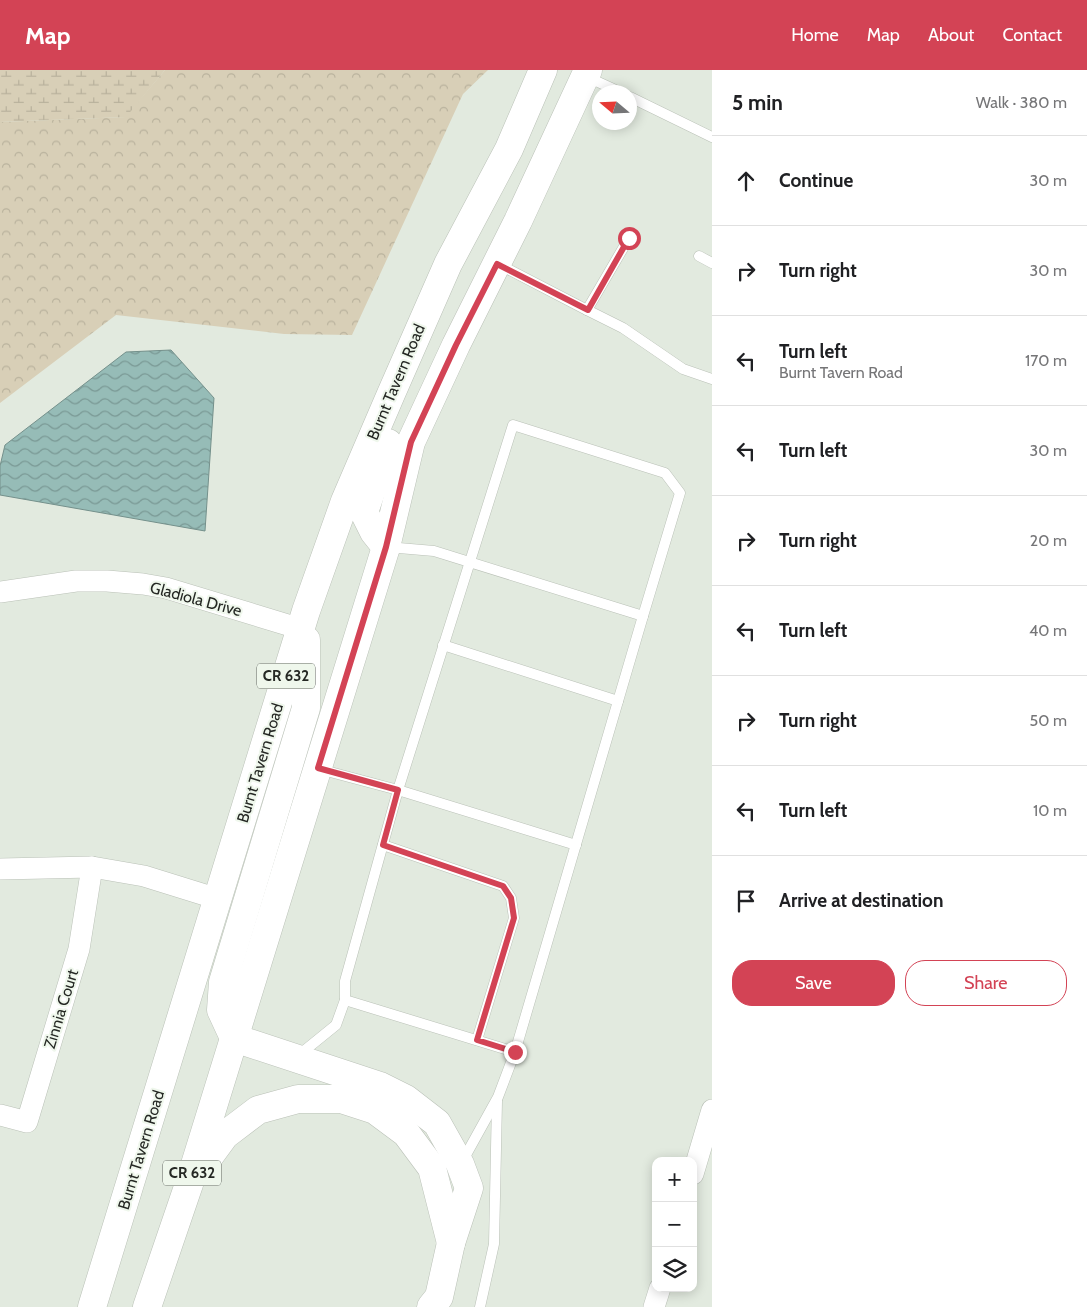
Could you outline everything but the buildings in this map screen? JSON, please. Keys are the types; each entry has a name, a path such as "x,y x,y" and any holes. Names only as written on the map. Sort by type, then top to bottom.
{"main road":[{"name":"Burnt Tavern Road","path":"92,1307 304,620 345,501 448,264 509,149 543,70"},
{"name":"CR 632","path":"147,1307 234,1038 386,547 411,442 587,73"},
{"path":"386,547 374,532 364,512 397,419 390,394"},
{"path":"304,620 306,708 222,982 221,1010 234,1038 297,1057 380,1086 406,1099 437,1123 460,1164 469,1188 451,1243 438,1304"},
{"path":"188,1184 225,1134 258,1110 298,1099 341,1099 375,1110 406,1133 432,1168 451,1243"}],"street":[{"name":"Gladiola Drive","path":"0,592 76,581 143,584 304,620"},
{"path":"0,869 92,867 144,876 218,898"},
{"name":"Zinnia Court","path":"0,1115 27,1122 79,949 92,867"},
{"path":"697,1161 712,1110"}],"lane":[{"path":"587,73 608,85"},
{"path":"637,100 712,137"},
{"path":"588,310 629,238"},
{"path":"699,256 712,263"},
{"path":"497,264 623,328 684,369 712,379"},
{"path":"297,1057 336,1025 345,1000 345,981 398,790 514,425 665,473 680,493 515,1052 498,1097 460,1164"},
{"path":"386,547 434,551 643,616"},
{"path":"443,645 618,700"},
{"path":"318,768 398,790 576,845"},
{"path":"383,845 503,886 511,898 514,918 477,1040"},
{"path":"345,1000 515,1052"},
{"path":"480,1307 494,1244 498,1097"}],"green space":[{"path":"0,70 165,70 126,117 0,122"},
{"path":"165,70 488,70 463,94 352,335 284,334 116,315 0,403 0,122 125,117"}],"water":[{"path":"171,350 214,398 205,531 0,495 0,466 5,445 126,352"}],"route":[{"path":"515,1052 477,1040 514,918 511,898 503,886 383,845 398,790 318,768 386,547 411,442 456,345 497,264 588,310 629,238"}]}
